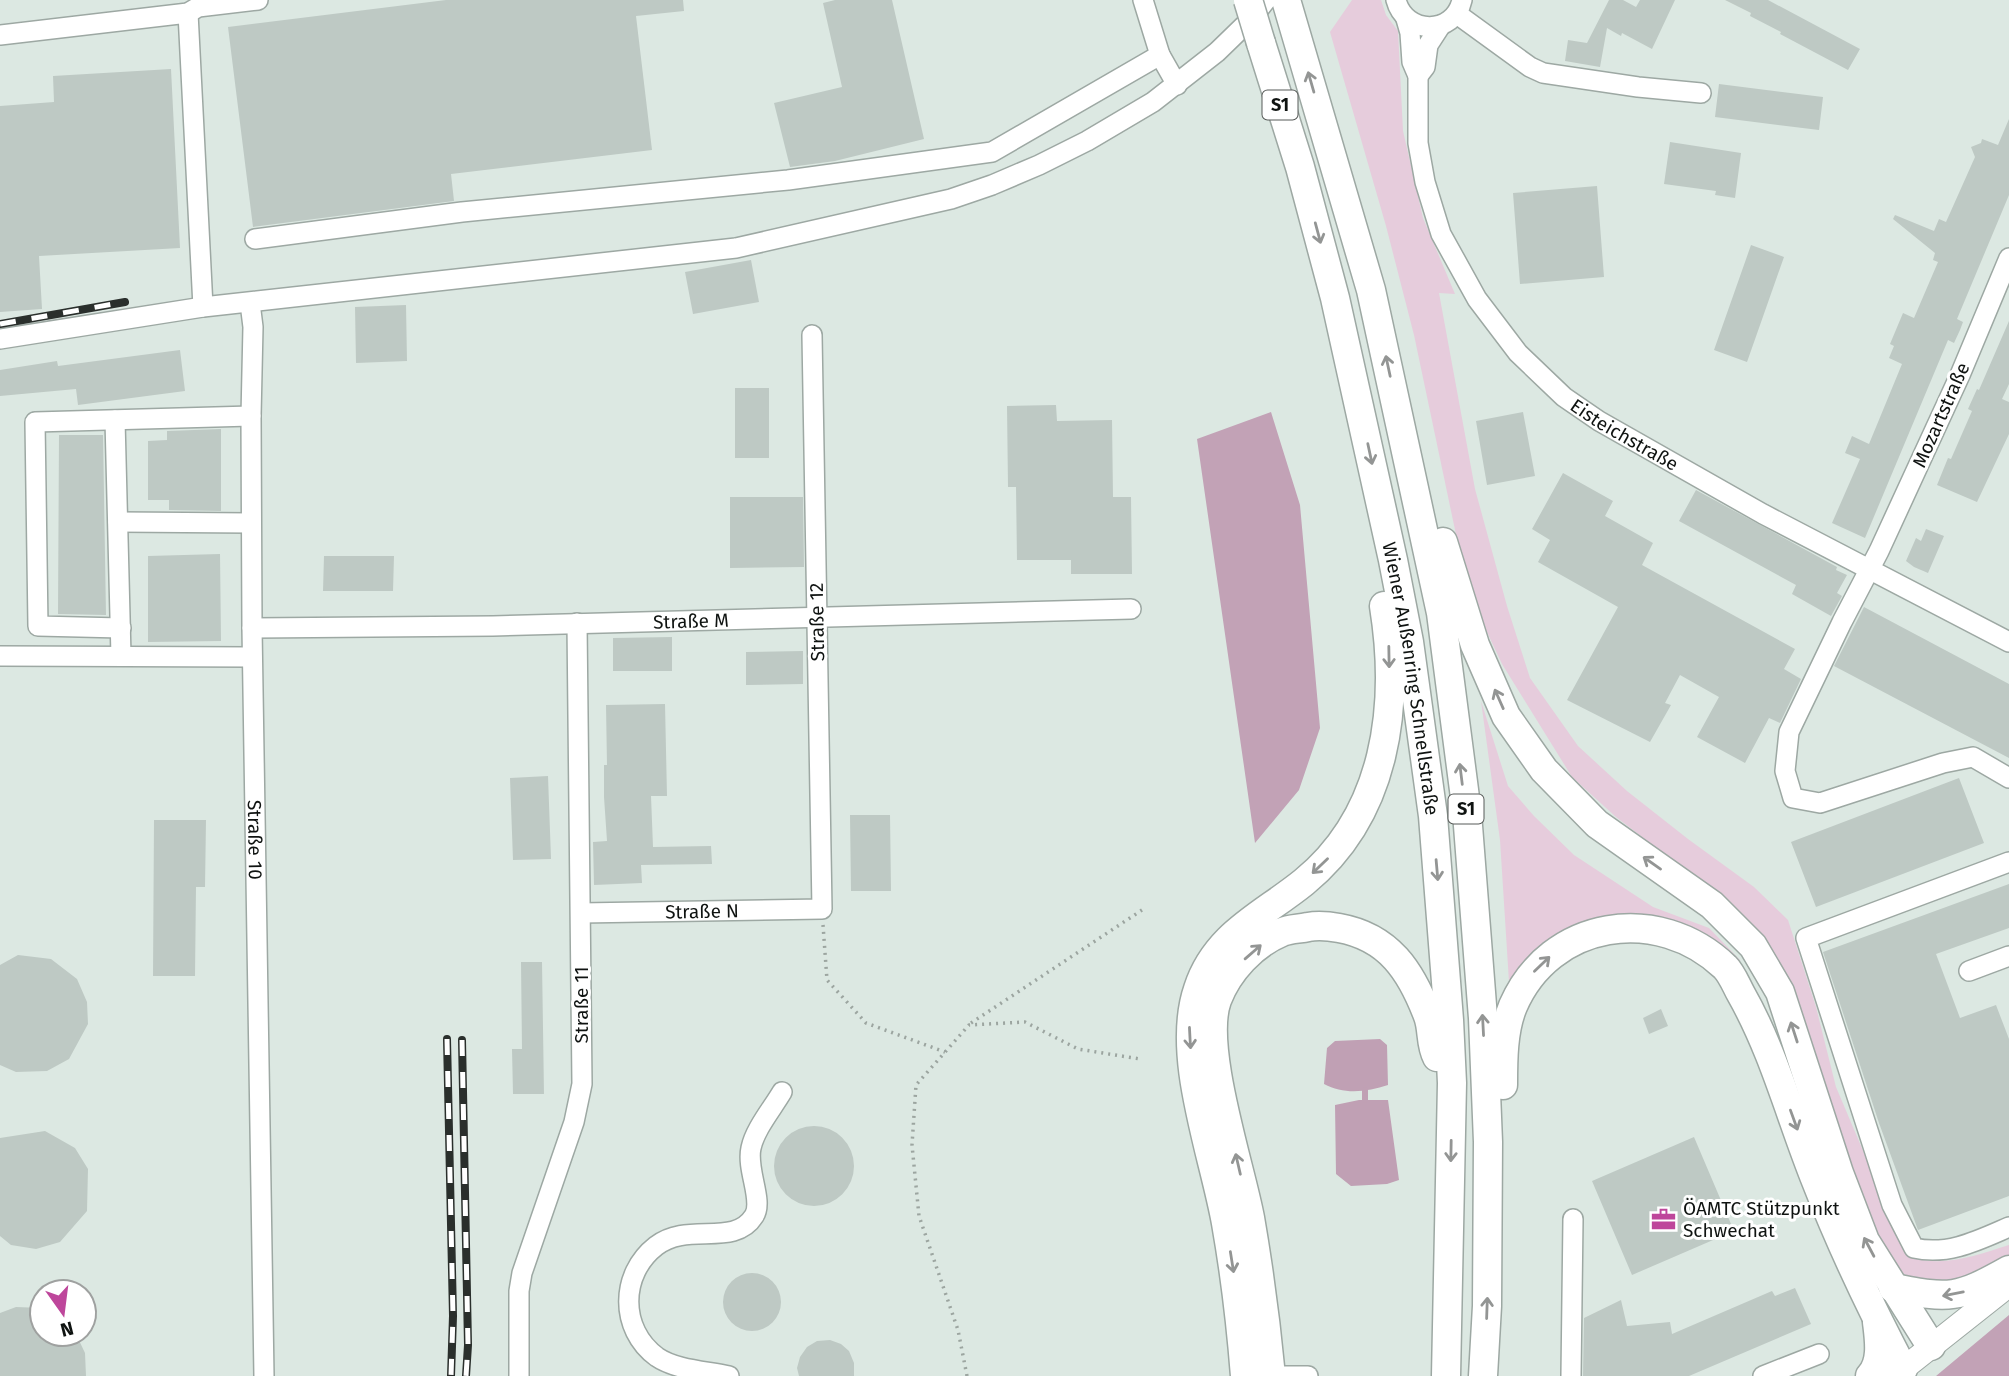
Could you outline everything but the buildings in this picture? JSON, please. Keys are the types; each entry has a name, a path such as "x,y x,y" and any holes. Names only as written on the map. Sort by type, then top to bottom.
{"highway":[{"name":"Wiener Außenring Schnellstraße","path":"1248,0 1300,167 1335,298 1409,642 1433,816 1449,1020 1452,1083 1446,1376"},
{"name":"Wiener Außenring Schnellstraße","path":"1286,0 1371,289 1441,613 1466,813 1483,1018 1488,1142 1487,1306 1483,1376"},
{"path":"1413,480 1439,524 1475,645 1506,716 1544,770 1597,824 1712,905 1753,946 1780,992 1839,1173 1865,1241 1931,1346"},
{"path":"1245,1376 1241,1312 1192,1066 1190,1026 1198,989 1213,957 1241,926 1304,882 1340,848 1367,802 1383,753 1390,700 1388,634 1381,589 1393,560"},
{"path":"1271,1376 1250,1217 1214,1058 1213,1027 1217,1001 1230,975 1254,949 1282,932 1320,925 1358,932 1390,950 1414,983 1429,1019 1433,1049 1452,1083"},
{"path":"1488,1142 1503,1094 1503,1051 1512,1008 1530,976 1556,950 1591,933 1629,928 1662,931 1696,944 1727,968 1749,1008 1772,1061 1816,1181 1877,1319 1897,1372"},
{"path":"1893,1288 1939,1297 1957,1295 1981,1286 2009,1270"},
{"path":"1870,1376 1880,1348 1877,1319"}],"main road":[{"path":"1897,1372 2009,1285"}],"street":[{"path":"0,35 188,13 198,8 258,0"},
{"path":"1143,0 1160,55 1177,85"},
{"path":"0,340 203,307 736,248 895,213 981,189 1087,141 1177,85 1217,52 1251,19 1266,0"},
{"name":"Eisteichstraße","path":"1396,0 1410,33 1412,62 1418,76 1418,144 1425,182 1441,234 1477,299 1518,353 1564,397 1599,421 1870,571 2009,642"},
{"path":"188,13 203,307"},
{"path":"1406,19 1421,27 1453,13 1530,67 1543,73 1701,93"},
{"name":"Eisteichstraße","path":"1418,76 1425,67 1432,35 1453,13"},
{"path":"255,239 462,212 788,180 992,152 1160,55"},
{"name":"Mozartstraße","path":"2009,258 1960,375 1870,571 1789,732 1785,771 1793,798 1820,803 1943,762 1973,757 2009,778"},
{"name":"Straße 10","path":"250,303 253,327 252,657 264,1376"},
{"name":"Straße 12","path":"812,335 822,909"},
{"path":"121,628 38,626 35,422 251,416"},
{"path":"115,420 121,656"},
{"path":"118,522 251,523"},
{"name":"Straße M","path":"252,628 576,624 1131,609"},
{"name":"Straße 11","path":"519,1376 519,1291 522,1273 574,1122 582,1084 576,624"},
{"path":"0,656 252,657"},
{"path":"2009,862 1806,938 1892,1205 1914,1248 1928,1252 1965,1246 2009,1227"},
{"name":"Straße N","path":"580,913 822,909"},
{"path":"1969,971 2009,956"},
{"path":"729,1376 671,1364 657,1356 639,1336 631,1318 627,1294 641,1261 668,1238 688,1233 728,1233 744,1227 754,1218 758,1208 750,1172 751,1148 782,1092"},
{"path":"1572,1376 1573,1219"},
{"path":"1763,1376 1819,1354"},
{"path":"1271,1376 1308,1376"}],"path":[{"path":"822,909 827,980 866,1023 946,1052"},
{"path":"967,1376 958,1330 919,1216 912,1145 916,1085 969,1025 1142,910"},
{"path":"969,1025 1025,1022 1078,1048 1140,1059"}],"shaded area":[{"path":"1352,0 1381,0 1386,15 1398,31 1403,131 1423,218 1455,294 1439,293 1475,489 1530,678 1578,746 1627,791 1754,887 1788,920 1816,1007 1836,1087 1900,1238 1913,1258 1937,1261 1961,1259 2009,1245 2009,1258 1990,1269 1948,1284 1917,1280 1902,1273 1893,1263 1851,1172 1804,1024 1684,869 1616,817 1572,777 1502,664 1479,615 1458,544 1414,335 1386,226 1330,32"},
{"path":"1271,412 1300,505 1320,728 1299,790 1255,843 1197,439"},
{"path":"1481,701 1508,786 1534,816 1574,855 1653,907 1709,928 1741,961 1724,950 1708,945 1580,925 1540,948 1509,982 1500,840"},
{"path":"1380,1039 1387,1045 1388,1085 1356,1091 1339,1090 1324,1084 1327,1048 1335,1041"},
{"path":"1359,1100 1388,1100 1399,1180 1387,1184 1351,1186 1336,1174 1335,1105"},
{"path":"2009,1315 2009,1376 1936,1376"}],"waterway":[{"path":"1365,1090 1365,1100"}],"railway":[{"path":"0,324 125,302"},
{"path":"447,1039 453,1316 451,1376"},
{"path":"462,1040 468,1345 466,1376"}],"place":[{"name":"ÖAMTC Stützpunkt Schwechat","path":"1663,1219"}]}
